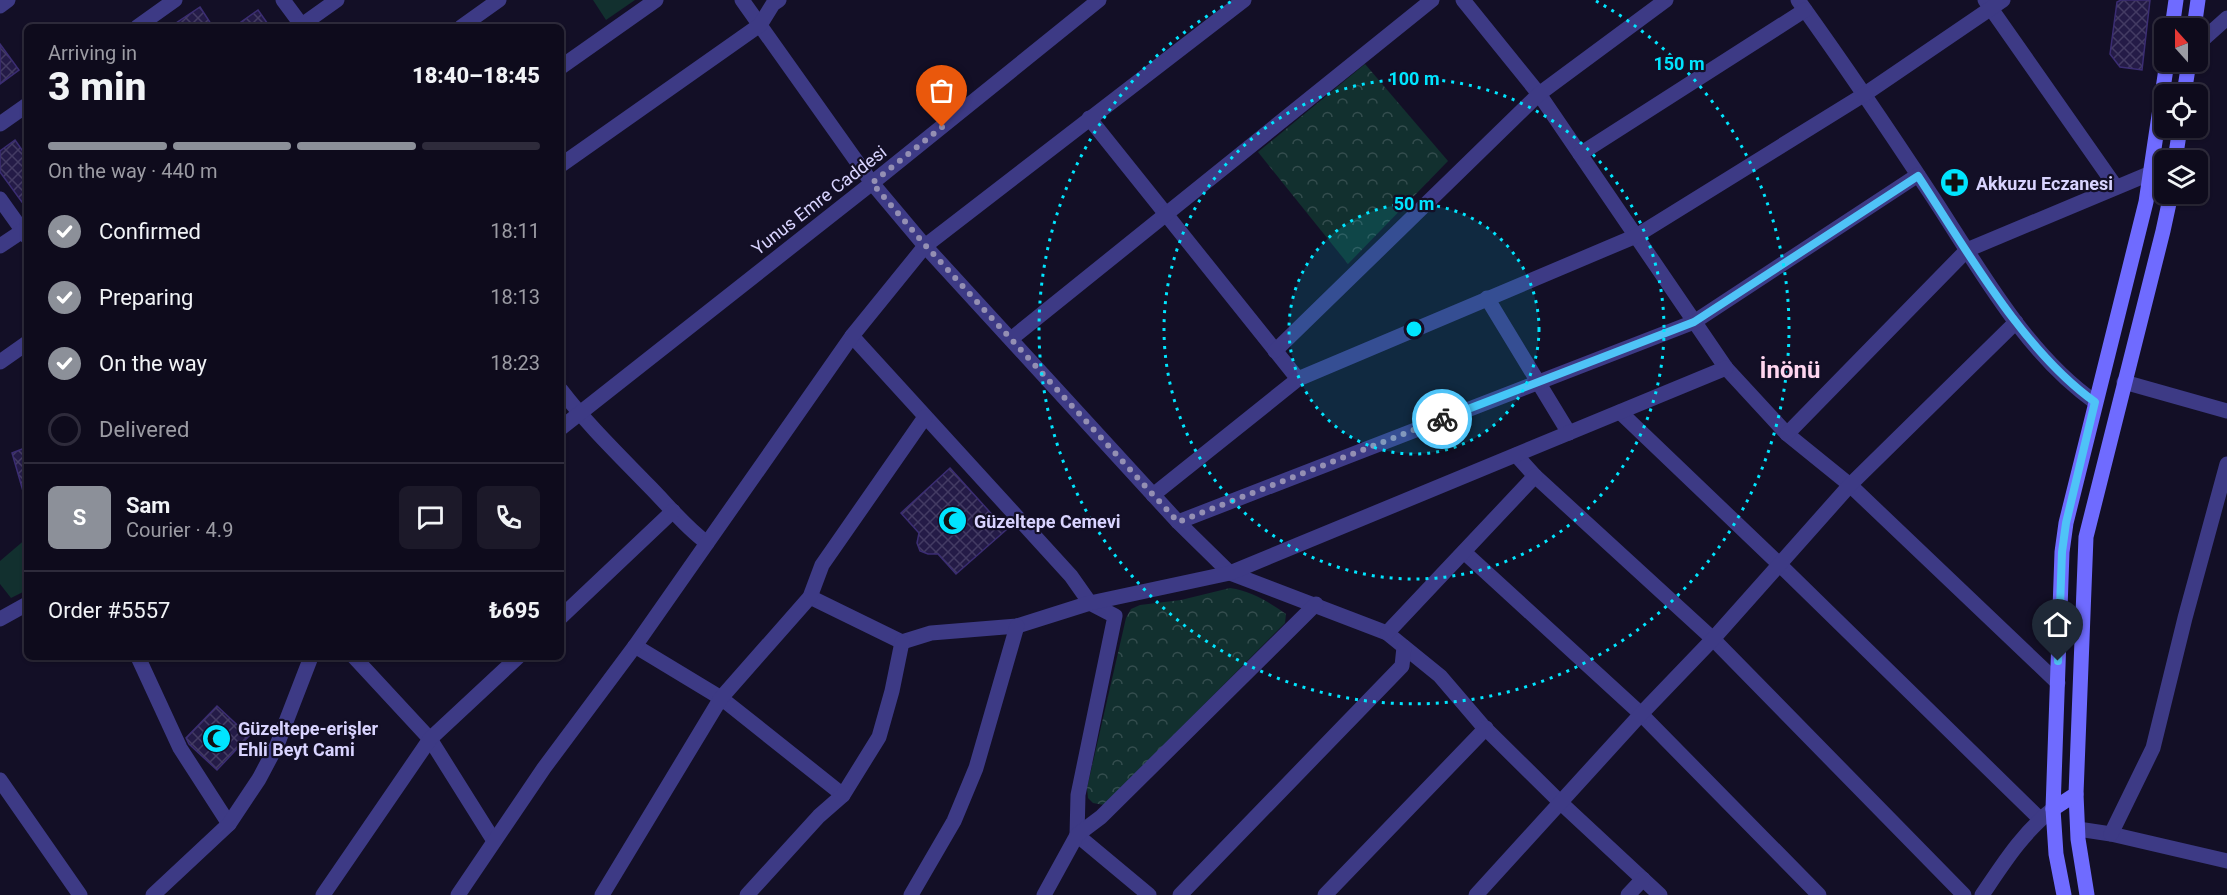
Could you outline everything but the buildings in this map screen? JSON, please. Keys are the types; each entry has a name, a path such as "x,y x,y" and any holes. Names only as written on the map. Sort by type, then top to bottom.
{"main road":[{"path":"2173,18 2176,0"},
{"path":"2195,18 2198,0"},
{"path":"2064,895 2056,854 2053,809 2064,530 2146,202 2166,72"},
{"path":"2087,895 2078,829 2076,794 2086,537 2168,204"},
{"path":"2053,809 2076,794"}],"street":[{"path":"0,6 8,0"},
{"path":"141,24 175,0"},
{"path":"284,0 300,24"},
{"path":"304,24 337,0"},
{"path":"464,24 499,0"},
{"path":"564,65 656,0"},
{"path":"742,0 872,183 926,246 1153,495 1230,573 1388,633 1440,676 1486,728 1561,803 1660,895"},
{"path":"564,163 760,25 773,4 779,0"},
{"name":"Yunus Emre Caddesi","path":"564,426 872,183 1099,0"},
{"path":"458,895 544,768 636,646 852,336 926,246 1089,117 1244,0"},
{"path":"1011,339 1432,0"},
{"path":"1464,0 1539,94 1726,368 1787,434 1851,485 2058,683"},
{"path":"1275,351 1539,94 1666,0"},
{"path":"1153,495 1298,379 1635,236 1865,94 1993,3 2116,187"},
{"path":"1580,154 1801,5 1865,94 2016,322 2066,381 2095,402"},
{"path":"2208,35 2227,18"},
{"path":"0,124 24,107"},
{"path":"1089,117 1298,379"},
{"path":"1787,434 1967,250 2151,173"},
{"path":"1178,522 1694,322 1918,176"},
{"path":"0,199 24,229"},
{"path":"0,246 24,233"},
{"path":"1487,298 1569,433"},
{"path":"1476,895 1641,714 1713,639 1851,485 2016,322"},
{"path":"852,336 1071,576 1090,603 1115,616 1078,795 1077,835"},
{"path":"0,362 24,345"},
{"path":"810,597 902,642 931,633 1017,626 1090,603 1230,573 1726,368"},
{"path":"2124,382 2227,411"},
{"path":"564,394 579,414 674,511 689,530 707,543"},
{"path":"1620,412 2040,819"},
{"path":"602,895 721,698 810,597 822,565 925,417"},
{"path":"1516,455 1535,476 1713,639 1964,895"},
{"path":"2110,834 2153,748 2185,618 2227,464"},
{"path":"1388,633 1535,476"},
{"path":"564,614 674,511"},
{"path":"1464,552 1641,714 1819,895"},
{"path":"1044,895 1077,835 1101,817 1316,604"},
{"path":"0,619 24,606"},
{"path":"911,895 954,821 976,768 1017,626"},
{"path":"747,895 819,816 843,795 879,737 892,691 902,642"},
{"path":"636,646 721,698 843,795"},
{"path":"1180,895 1402,666 1404,646"},
{"path":"139,660 180,748 229,824"},
{"path":"153,895 229,824 259,779 277,745 310,660"},
{"path":"357,660 430,739 494,841"},
{"path":"323,895 430,739 515,660"},
{"path":"1325,895 1486,728"},
{"path":"0,780 80,895"},
{"path":"1982,895 2022,839 2040,819 2053,809"},
{"path":"2078,829 2110,834 2227,861"},
{"path":"1077,835 1149,895"},
{"path":"1628,895 1643,879"}],"green space":[{"path":"593,0 635,0 606,20"},
{"path":"1365,64 1448,161 1348,264 1258,152"},
{"path":"24,541 24,592 11,598 0,584 0,561"},
{"path":"1230,588 1253,594 1273,605 1286,614 1285,623 1104,805 1093,803 1088,798 1087,788 1126,618 1131,609 1140,605 1181,600"}],"way so far":[{"path":"942,127 872,183 926,246 1178,522 1442,419"}],"place":[{"name":"Akkuzu Eczanesi","path":"1955,183"},
{"name":"Güzeltepe Cemevi","path":"953,521"},
{"name":"Güzeltepe-erişler Ehli Beyt Cami","path":"217,738"}],"district":[{"name":"İnönü","path":"1790,370"}],"route":[{"path":"1442,419 1694,322 1918,176 2016,322 2066,381 2095,402 2066,523 2062,552 2058,661"}]}
